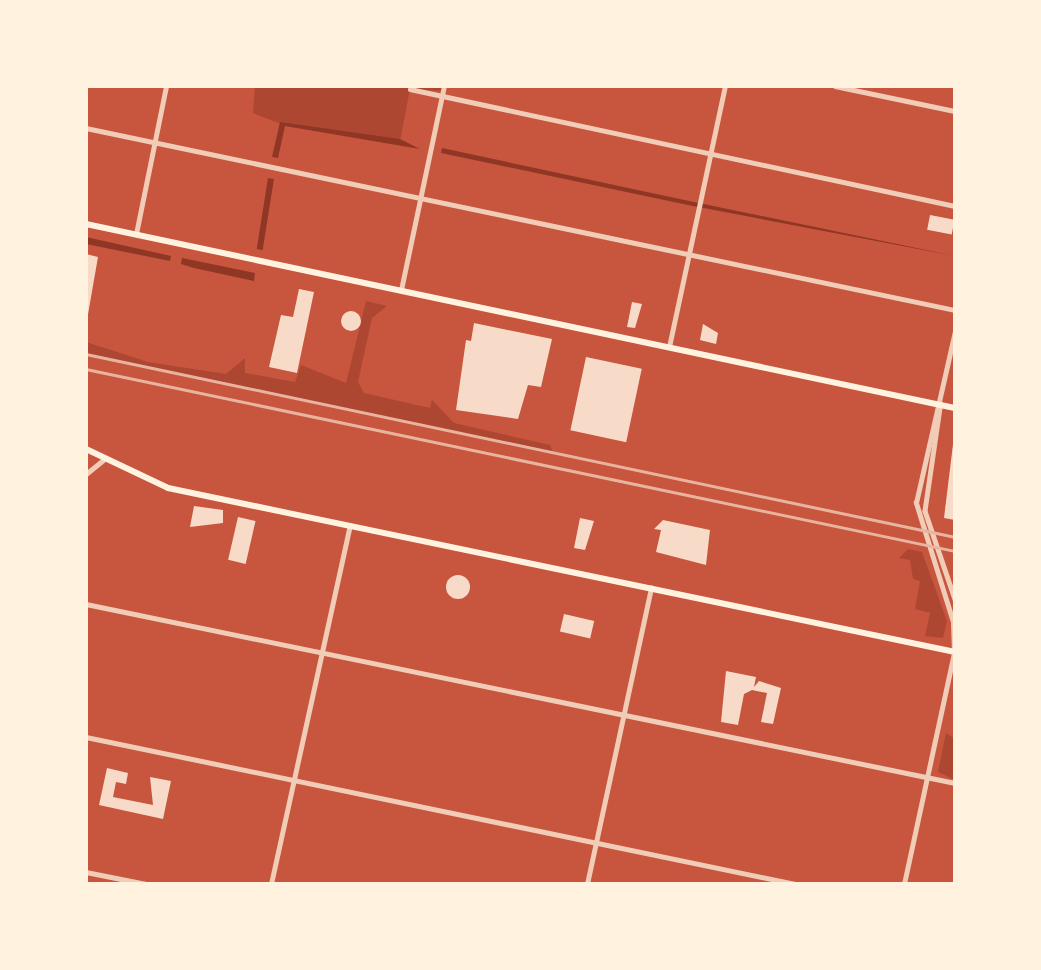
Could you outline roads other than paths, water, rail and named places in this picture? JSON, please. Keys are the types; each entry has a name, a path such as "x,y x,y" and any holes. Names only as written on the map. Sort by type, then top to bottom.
{"main road":[{"path":"86,224 955,408"},
{"path":"86,449 103,460 168,488 955,651"}],"street":[{"path":"136,234 166,86"},
{"path":"401,291 444,86"},
{"path":"668,347 725,86"},
{"path":"835,86 955,111"},
{"path":"410,89 955,206"},
{"path":"86,128 955,310"},
{"path":"904,884 955,651 953,622 916,512 955,332"},
{"path":"940,405 925,511 955,599"},
{"path":"86,474 103,460"},
{"path":"271,884 350,525"},
{"path":"587,884 651,587"},
{"path":"86,604 955,783"},
{"path":"86,737 795,884"},
{"path":"86,872 146,884"}],"railway":[{"path":"86,354 955,537"},
{"path":"86,369 955,551"}]}
